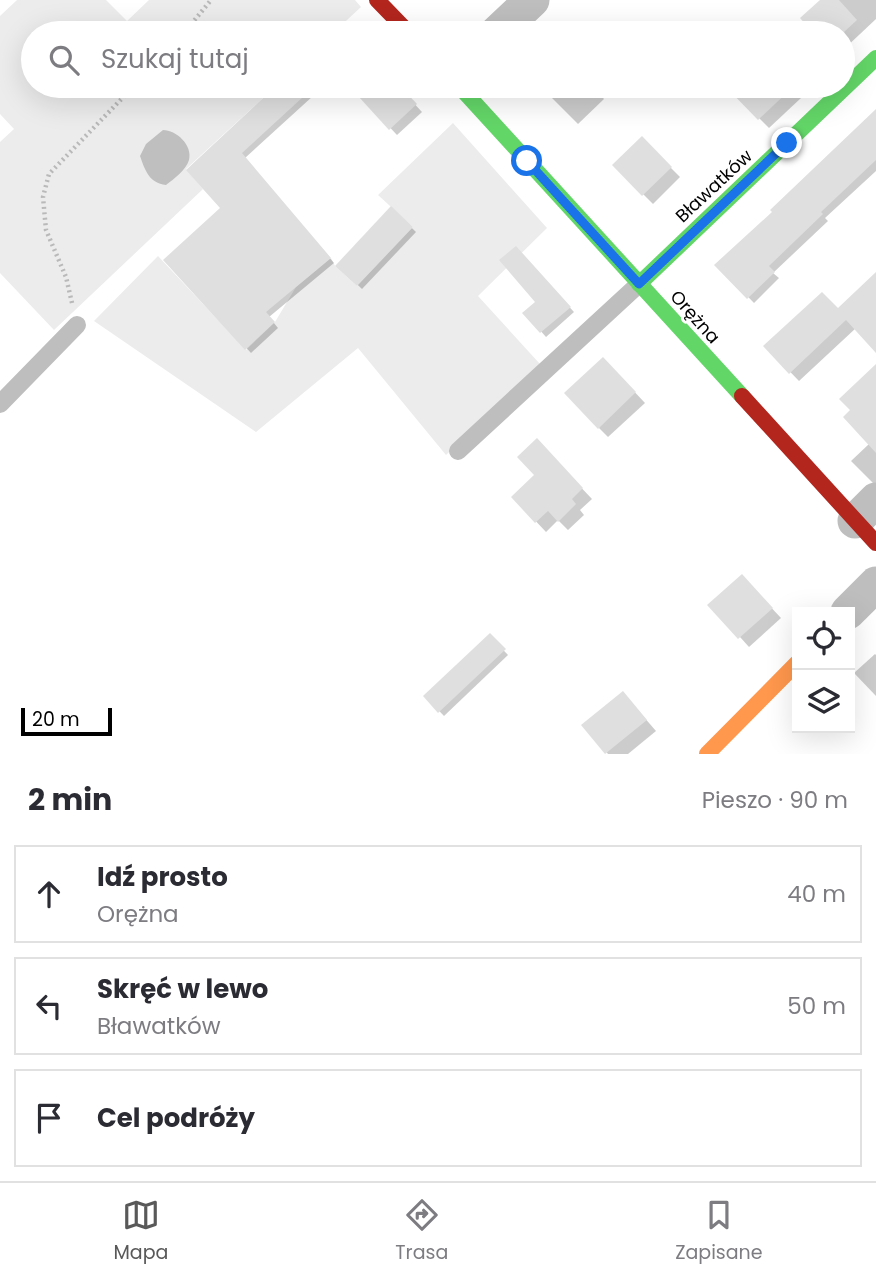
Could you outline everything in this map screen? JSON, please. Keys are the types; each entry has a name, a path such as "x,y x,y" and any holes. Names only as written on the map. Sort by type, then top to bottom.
{"street":[{"path":"377,0 397,21"},
{"path":"510,21 532,0"},
{"name":"Bławatków","path":"855,78 876,58"},
{"name":"Orężna","path":"469,98 639,284 869,521"},
{"name":"Bławatków","path":"639,284 834,98"},
{"path":"853,607 876,584"},
{"path":"707,754 792,668"}],"lane":[{"path":"458,451 639,284"},
{"path":"0,404 77,325"}],"path":[{"path":"194,21 211,0"},
{"path":"77,325 66,277 46,230 43,197 49,174 122,98"}],"shaded area":[{"path":"17,0 106,0 127,21 21,21 21,98 263,98 186,169 203,189 54,330 0,273 0,142 14,129 0,114 0,16"},
{"path":"149,0 355,0 361,7 346,21 127,21"},
{"path":"453,123 547,228 478,296 540,364 446,455 358,348 256,432 94,321 158,256 246,350 275,322 296,287 331,258 335,266 357,286 413,227 378,195"},
{"path":"163,130 182,139 190,154 185,167 166,185 152,179 140,156 146,144"}],"building":[{"path":"820,0 839,0 857,20 803,21 800,18"},
{"path":"263,98 302,98 242,153 331,258 266,312 275,322 245,350 163,260 220,208 186,170"},
{"path":"360,98 411,98 417,104 389,130"},
{"path":"737,98 781,98 758,120"},
{"path":"876,109 876,160 769,266 775,272 747,299 714,265"},
{"path":"642,136 672,167 642,196 612,165"},
{"path":"391,206 413,227 357,286 335,266"},
{"path":"516,246 571,307 540,333 522,313 535,302 499,260"},
{"path":"876,272 876,353 846,320 789,374 763,346 822,292 838,308"},
{"path":"603,357 636,392 598,429 564,393"},
{"path":"876,364 876,453 843,417 850,410 839,399"},
{"path":"537,438 583,488 572,499 576,504 558,522 548,511 535,523 511,497 534,475 517,457"},
{"path":"742,574 773,608 738,639 707,605"},
{"path":"490,633 506,649 438,713 423,696"},
{"path":"623,691 647,720 605,754 581,725"}],"traffic: fast":[{"path":"855,78 876,58"},
{"path":"470,98 742,396"},
{"path":"639,284 834,98"}],"traffic: slow":[{"path":"707,754 792,668"}],"traffic: jam":[{"path":"377,0 397,21"},
{"path":"742,396 876,543"}],"route":[{"path":"527,161 639,284 787,143"}]}
